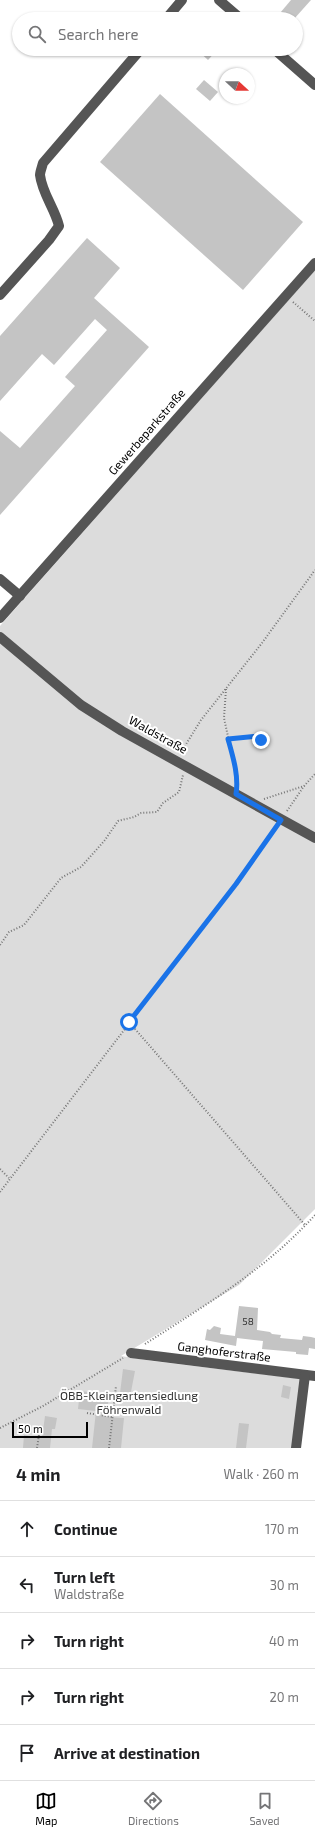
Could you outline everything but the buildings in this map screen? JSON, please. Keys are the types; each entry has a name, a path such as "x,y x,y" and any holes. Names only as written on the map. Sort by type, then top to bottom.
{"street":[{"path":"172,12 182,0"},
{"path":"219,0 233,12"},
{"path":"0,295 49,240 59,226 56,214 48,199 40,175 43,163 135,56"},
{"path":"282,56 315,85"},
{"name":"Gewerbeparkstraße","path":"0,618 315,263"},
{"path":"0,579 20,596"},
{"name":"Waldstraße","path":"0,637 81,705 122,731 177,760 315,838"},
{"name":"Ganghoferstraße","path":"131,1353 310,1375"},
{"path":"296,1448 310,1375"}],"path":[{"path":"287,296 298,308 315,321"},
{"path":"177,760 201,720 262,643 315,570"},
{"path":"226,688 224,718 228,739 234,758 238,784 236,794"},
{"path":"228,739 258,736 261,740"},
{"path":"0,945 10,932 24,925 61,878 81,867 105,840 118,821 134,817 141,813 157,812 163,803 179,792 187,766"},
{"path":"0,1192 9,1178 236,884 304,786 315,774"},
{"path":"251,803 304,786"},
{"path":"129,1022 306,1225"},
{"path":"0,1169 9,1178"},
{"path":"0,1428 43,1406 131,1353 236,1286 277,1252 315,1215"},
{"path":"108,1448 116,1386"},
{"path":"87,1413 112,1416"},
{"path":"37,1448 39,1435"}],"green space":[{"name":"ÖBB-Kleingartensiedlung Föhrenwald","path":"315,270 315,1209 239,1285 121,1356 302,1379 294,1448 0,1448 0,626"}],"route":[{"path":"129,1022 236,884 281,820 236,794 238,784 234,758 228,739 235,737 260,736 261,740"}]}
